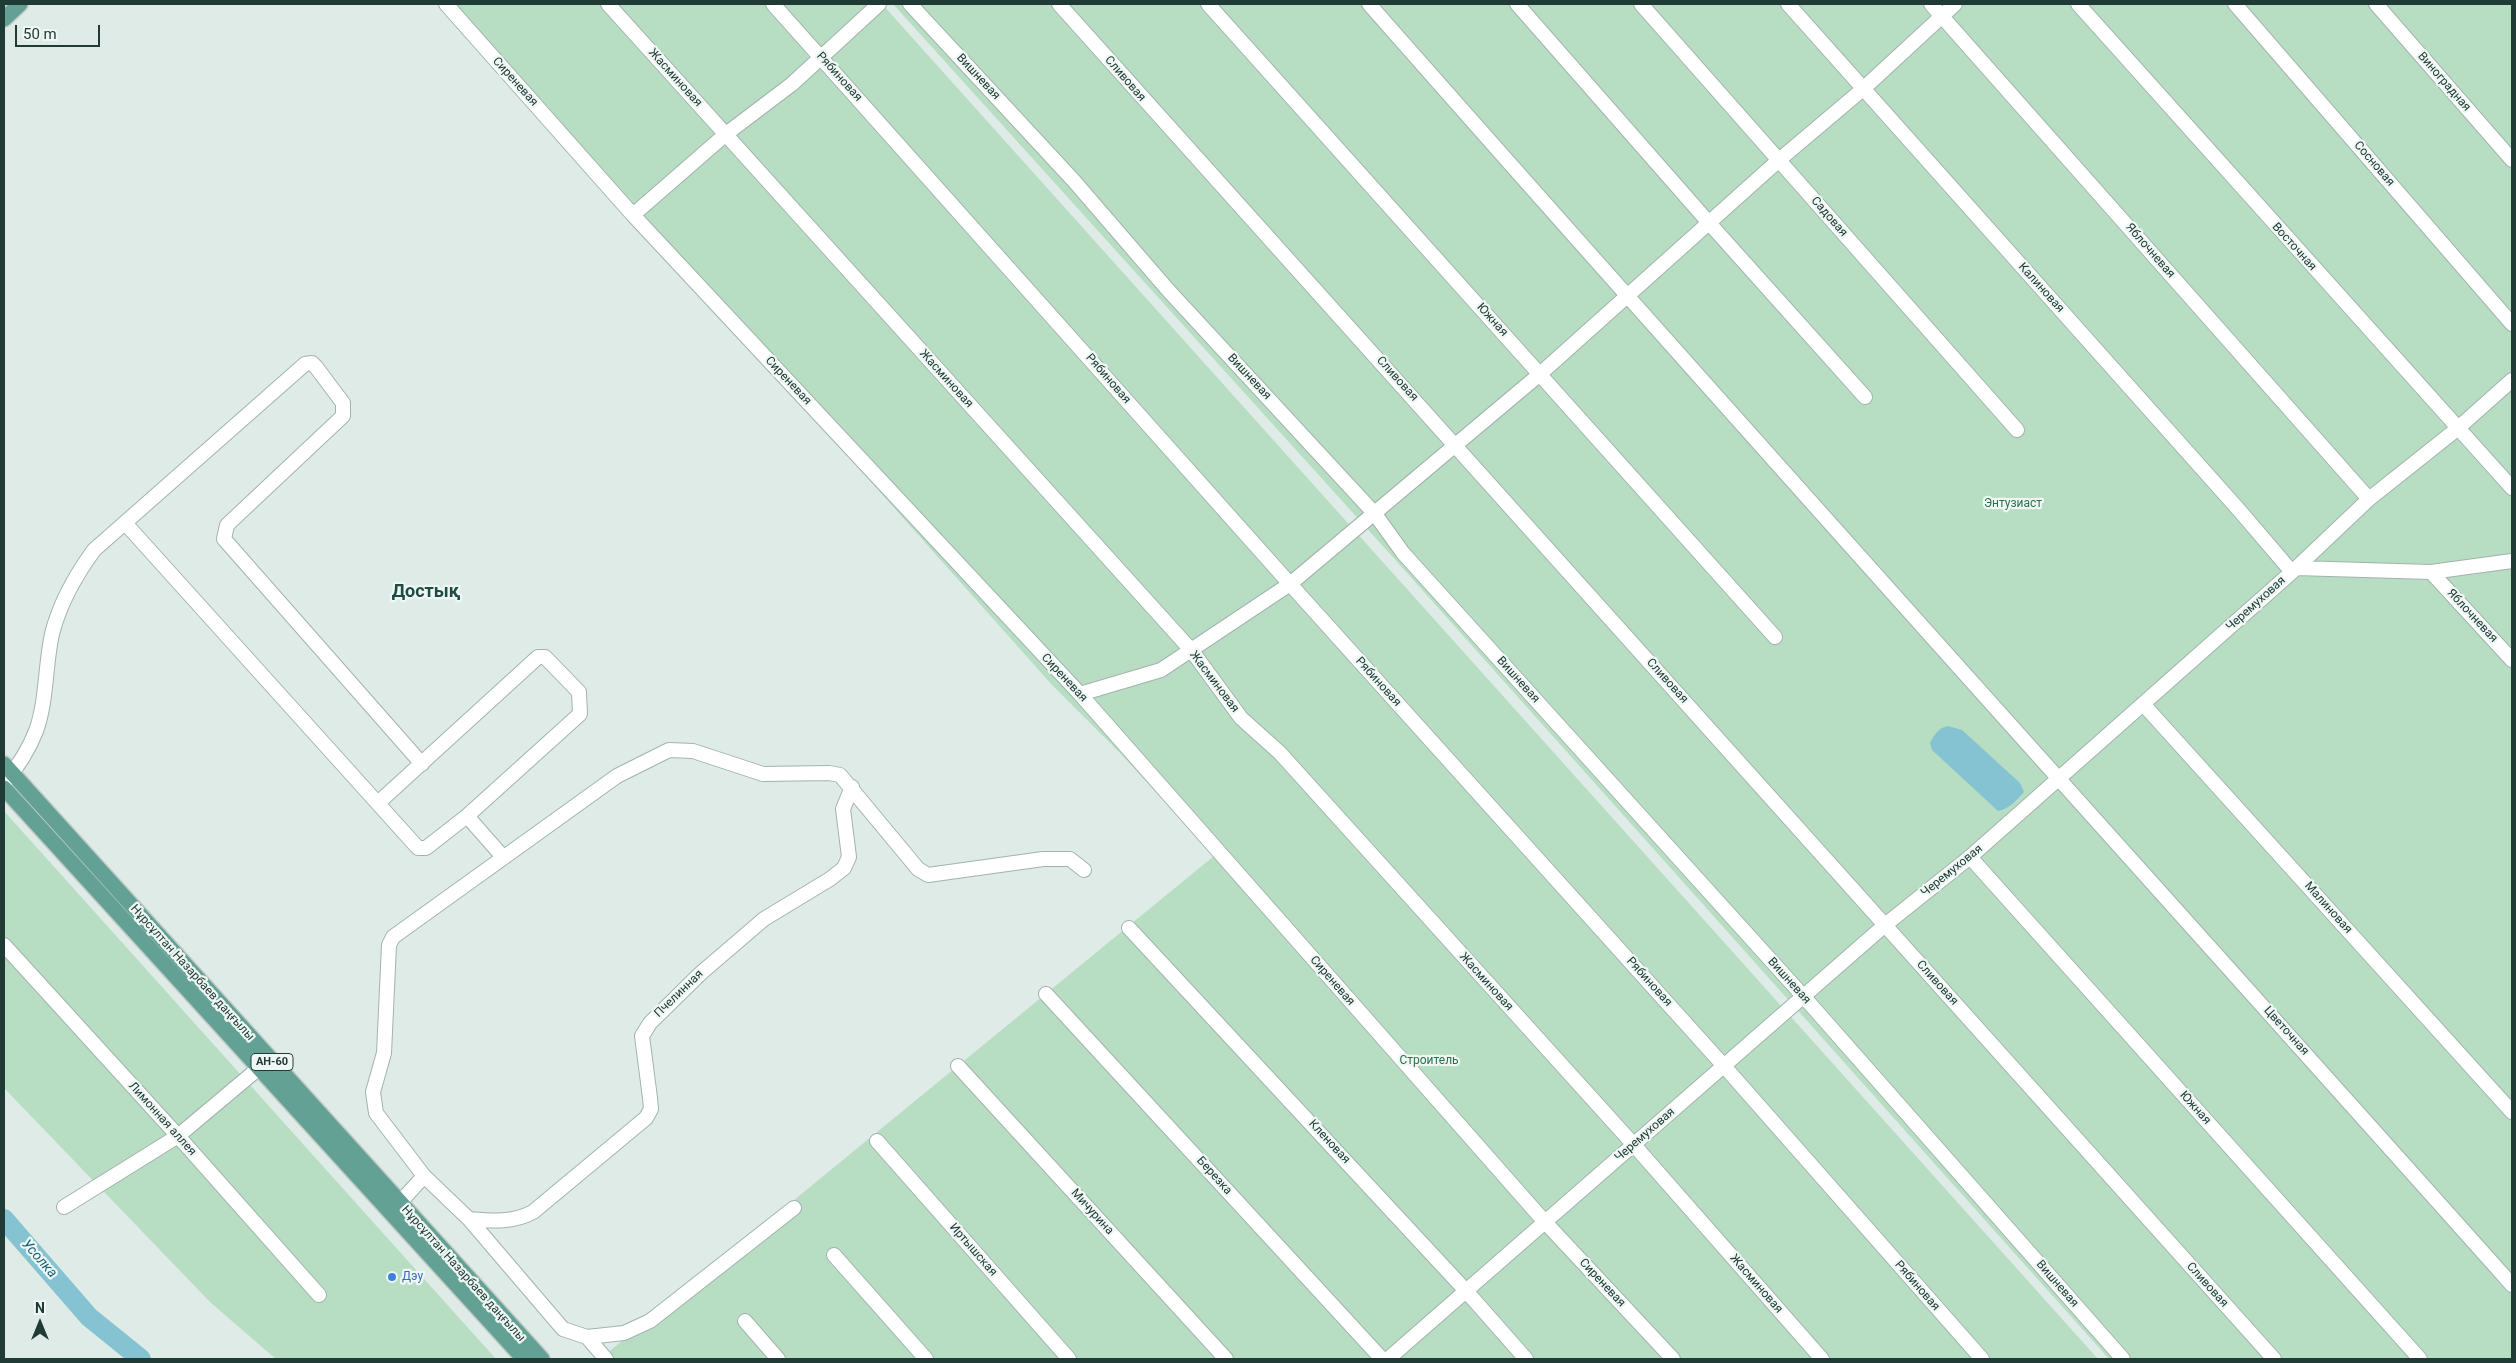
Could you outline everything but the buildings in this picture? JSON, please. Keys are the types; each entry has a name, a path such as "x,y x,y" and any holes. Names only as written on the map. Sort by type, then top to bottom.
{"main road":[{"path":"4,19 20,4"},
{"name":"Нұрсұлтан Назарбаев даңғылы","path":"7,774 395,1208 524,1359"},
{"name":"Нұрсұлтан Назарбаев даңғылы","path":"4,788 259,1068 542,1359"}],"street":[{"name":"Сиреневая","path":"446,4 632,215 1080,694 1544,1221 1673,1359"},
{"name":"Жасминовая","path":"608,4 1192,651 1241,718 1280,753 1634,1145 1822,1359"},
{"name":"Рябиновая","path":"773,4 1290,584 1724,1066 1982,1359"},
{"path":"632,215 726,134 822,58 879,4"},
{"name":"Вишневая","path":"910,4 1074,181 1168,290 1375,514 1403,554 1804,997 2123,1359"},
{"name":"Сливовая","path":"1059,4 1457,445 2274,1359"},
{"name":"Южная","path":"1208,4 1775,637"},
{"name":"Цветочная","path":"1369,4 1626,297 2059,777 2512,1285"},
{"path":"1517,4 1865,397"},
{"name":"Садовая","path":"1640,4 2017,430"},
{"name":"Калиновая","path":"1788,4 2294,570"},
{"name":"Яблочневая","path":"1931,4 2369,499"},
{"path":"1080,694 1161,670 1290,584 1540,374 1710,224 1779,160 1863,89 1954,4"},
{"name":"Восточная","path":"2078,4 2512,488"},
{"name":"Сосновая","path":"2235,4 2512,324"},
{"name":"Виноградная","path":"2376,4 2512,160"},
{"path":"7,774 36,731 52,634 63,598 78,571 94,550 124,523 306,364 312,363 343,403 343,416 227,525 224,539 422,764"},
{"name":"Черемуховая","path":"1388,1359 1468,1292 1544,1221 1634,1145 1885,925 1970,857 2294,570 2369,499 2458,429 2512,380"},
{"path":"124,523 418,848 422,849 467,816 580,714 579,692 545,657 538,656 378,803"},
{"path":"2294,570 2431,572 2512,561"},
{"name":"Яблочневая","path":"2431,572 2512,660"},
{"name":"Малиновая","path":"2143,704 2512,1112"},
{"path":"794,1208 650,1321 624,1333 587,1337 563,1329 469,1219 424,1176 376,1113 373,1092 384,1053 390,945 393,937 616,776 669,750 693,751 764,774 829,772 840,775 852,787 918,869 928,875 1043,859 1070,859 1084,870"},
{"name":"Пчелинная","path":"469,1219 506,1221 521,1218 533,1212 646,1118 651,1109 642,1036 650,1023 701,973 764,919 830,879 844,868 849,857 843,809 852,787"},
{"path":"467,816 503,858"},
{"name":"Южная","path":"1970,857 2420,1359"},
{"name":"Кленовая","path":"1129,928 1468,1292 1526,1359"},
{"name":"Лимонная аллея","path":"4,945 178,1136 319,1295"},
{"name":"Березка","path":"1046,994 1382,1359"},
{"name":"Мичурина","path":"958,1066 1226,1359"},
{"path":"64,1207 178,1136 259,1068"},
{"name":"Иртышская","path":"877,1141 1069,1359"},
{"path":"395,1208 424,1176"},
{"path":"834,1255 926,1359"},
{"path":"745,1321 778,1359"},
{"path":"587,1337 606,1359"}],"green space":[{"name":"Строитель","path":"455,4 882,4 2098,1359 600,1359 1214,856 1121,754 1053,686 633,215 554,114"},
{"name":"Энтузиаст","path":"893,4 2512,4 2512,1359 2109,1359 1400,565"},
{"path":"4,811 496,1359 276,1359 211,1303 4,1088"}],"water":[{"path":"1948,726 1962,730 2020,783 2024,792 2012,804 1998,811 1932,750 1930,743 1935,734"}],"waterway":[{"name":"Усолка","path":"4,1219 89,1317 141,1359"}],"place":[{"name":"Дэу","path":"392,1277"}],"district":[{"name":"Достық","path":"426,592"}]}
